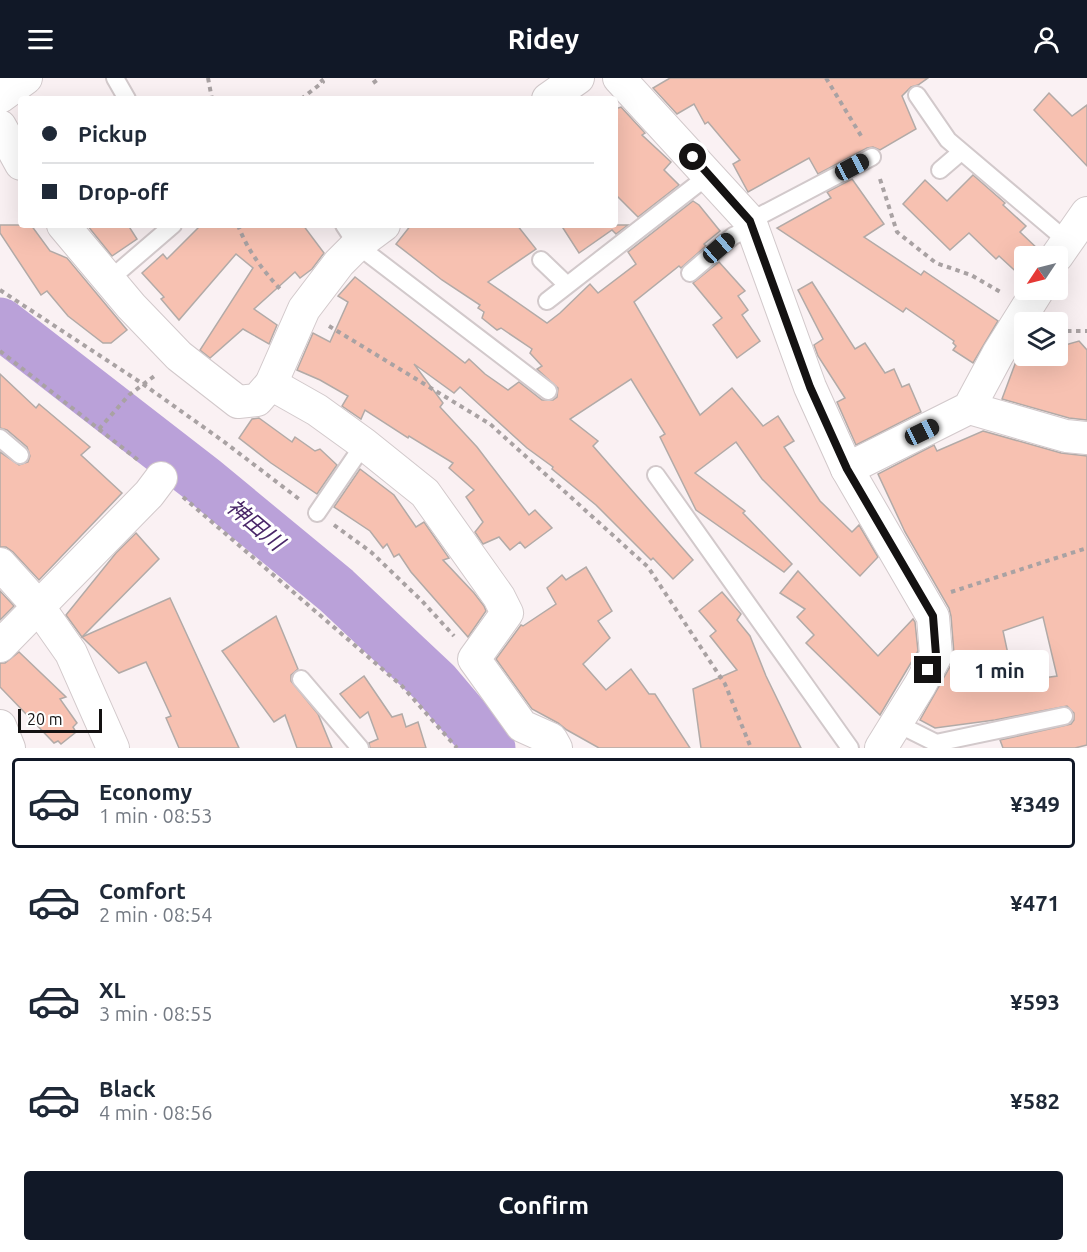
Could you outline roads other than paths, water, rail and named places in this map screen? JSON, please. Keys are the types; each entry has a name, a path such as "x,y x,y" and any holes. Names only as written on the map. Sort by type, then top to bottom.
{"street":[{"path":"0,97 26,78"},
{"path":"552,96 578,78"},
{"path":"630,81 751,224 810,387 847,469 933,616 936,655 888,735"},
{"path":"0,126 18,159"},
{"path":"66,228 109,280 179,356 238,402 257,400 271,384 304,309 339,263 350,235 374,228"},
{"path":"847,469 969,408 998,354 1032,300"},
{"path":"271,384 317,410 425,493 499,597 507,613 474,659 522,726 551,739 556,748"},
{"path":"969,408 1066,436 1087,438"},
{"path":"0,645 149,494 161,478"},
{"path":"0,564 38,606 70,653 113,748"},
{"path":"0,726 9,748"}],"lane":[{"path":"115,78 125,96"},
{"path":"917,95 948,140 961,152 1074,235"},
{"path":"940,170 961,152"},
{"path":"690,273 751,224 872,157"},
{"path":"547,301 709,174"},
{"path":"109,280 170,228"},
{"path":"350,235 548,391"},
{"path":"541,260 566,284"},
{"path":"0,438 20,455"},
{"path":"317,513 364,444"},
{"path":"656,475 850,748"},
{"path":"301,679 360,748"},
{"path":"888,735 936,743 1064,716"}],"waterway":[{"name":"神田川","path":"0,323 204,481 336,590 435,683 490,748"}]}
